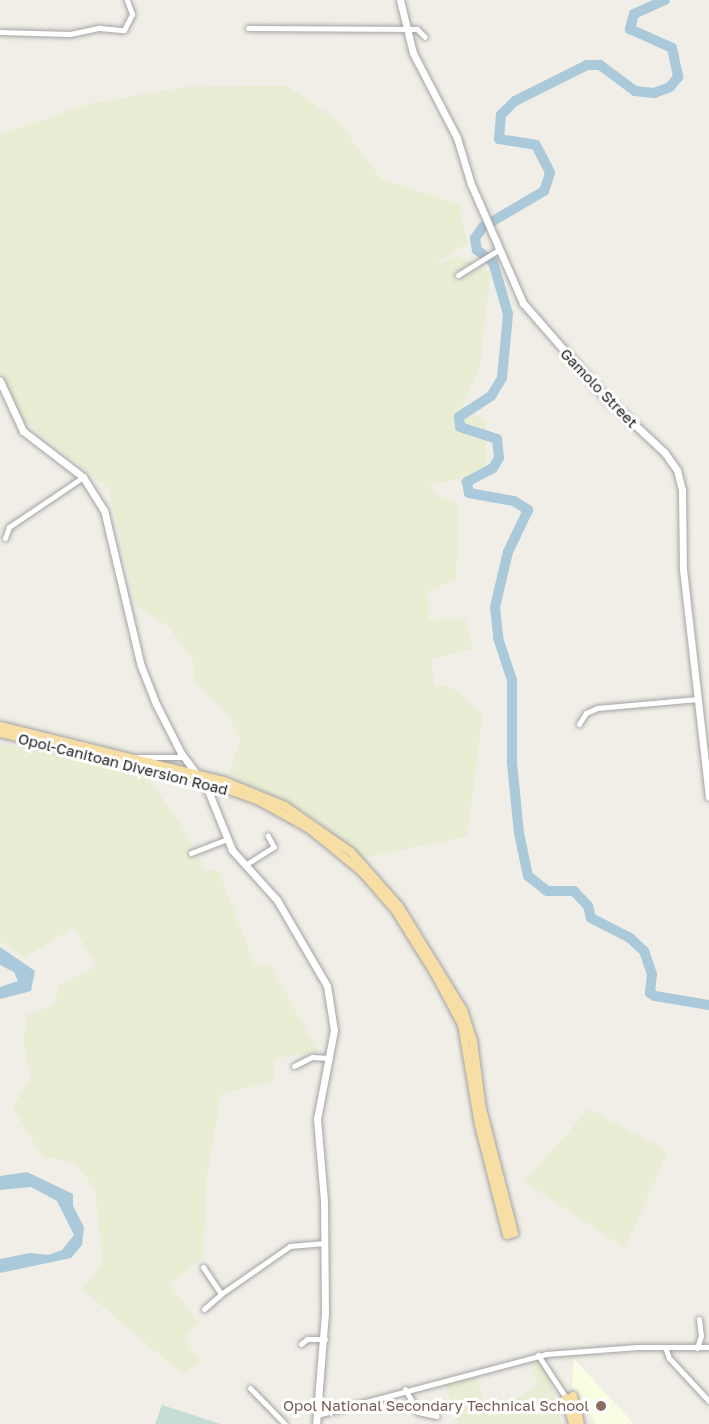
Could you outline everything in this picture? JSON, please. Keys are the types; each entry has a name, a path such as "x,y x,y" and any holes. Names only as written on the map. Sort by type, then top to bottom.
{"main road":[{"name":"Opol-Canitoan Diversion Road","path":"0,726 141,760 257,800 325,840 362,872 405,925 450,999 465,1035 475,1110 511,1234"},
{"name":"Opol-Canitoan Diversion Road","path":"0,733 141,760"},
{"path":"569,1397 573,1424"},
{"path":"569,1397 580,1424"}],"street":[{"path":"0,33 70,34 99,28 124,30 132,14 127,0"},
{"name":"Gamolo Street","path":"400,0 405,29 419,68 457,138 486,218 524,303 540,325 605,397 665,453 677,470 709,797"},
{"path":"248,28 420,29 425,37"},
{"path":"458,275 498,246"},
{"path":"0,381 23,431 83,477 104,510 144,678 184,757 211,783 226,839 245,865 277,900 322,974 334,1030 317,1119 324,1200 322,1243 325,1339 316,1424"},
{"path":"5,538 9,527 83,477"},
{"path":"579,724 586,712 597,708 698,699"},
{"path":"141,760 184,757"},
{"path":"245,865 274,847 268,836"},
{"path":"191,853 226,839"},
{"path":"294,1066 312,1057 330,1058"},
{"path":"204,1309 285,1248 322,1243"},
{"path":"203,1267 221,1294"},
{"path":"697,1348 701,1336 699,1319"},
{"path":"301,1344 307,1339 325,1339"},
{"path":"317,1415 405,1389 538,1355 665,1347 709,1347"},
{"path":"665,1347 669,1358 709,1401"},
{"path":"538,1355 569,1397"},
{"path":"250,1388 285,1424"},
{"path":"405,1389 418,1412 437,1416"}],"shaded area":[{"path":"287,86 338,121 381,179 459,204 467,243 433,266 459,256 490,273 480,366 462,407 486,421 485,474 430,484 435,494 459,505 456,579 428,592 429,620 465,619 473,649 432,659 434,686 450,686 483,714 467,836 364,858 306,813 229,775 240,739 228,714 193,680 193,662 169,627 136,606 109,489 21,418 0,371 0,135 87,104 185,87"},
{"path":"0,744 54,753 148,777 184,829 205,871 218,870 255,965 270,965 319,1052 275,1058 275,1081 221,1094 207,1176 203,1258 169,1284 199,1322 184,1338 201,1361 182,1374 82,1289 103,1264 95,1189 74,1162 43,1157 13,1108 31,1077 23,1043 27,1015 55,1004 58,986 97,966 74,928 25,957 0,941"},
{"path":"0,947 35,971 31,991 0,999 0,987 18,981 14,972 0,965"},
{"path":"589,1109 668,1152 625,1248 524,1182"},
{"path":"27,1172 73,1194 73,1206 84,1227 82,1245 71,1258 0,1273 0,1259 30,1253 48,1255 62,1250 74,1235 57,1201 31,1187 0,1190 0,1176"},
{"name":"Opol National Secondary Technical School","path":"574,1359 634,1424 596,1424 572,1387"},
{"path":"539,1361 549,1377 562,1424 458,1424 446,1385 476,1377 489,1417 538,1384 529,1363"},
{"path":"162,1405 221,1424 155,1424"}],"waterway":[{"path":"665,0 634,14 630,29 672,48 678,77 670,87 654,93 635,91 600,65 587,65 515,101 501,115 499,139 536,145 550,173 544,191 483,227 475,238 477,250 493,262 508,314 502,378 491,396 459,417 460,427 497,439 499,458 493,468 467,482 469,493 514,501 528,510 508,552 495,607 498,638 512,680 512,763 519,833 528,876 547,891 574,891 588,906 591,918 630,938 644,951 652,974 650,993 655,996 709,1005"}],"place":[{"name":"Opol National Secondary Technical School","path":"601,1406"}]}
